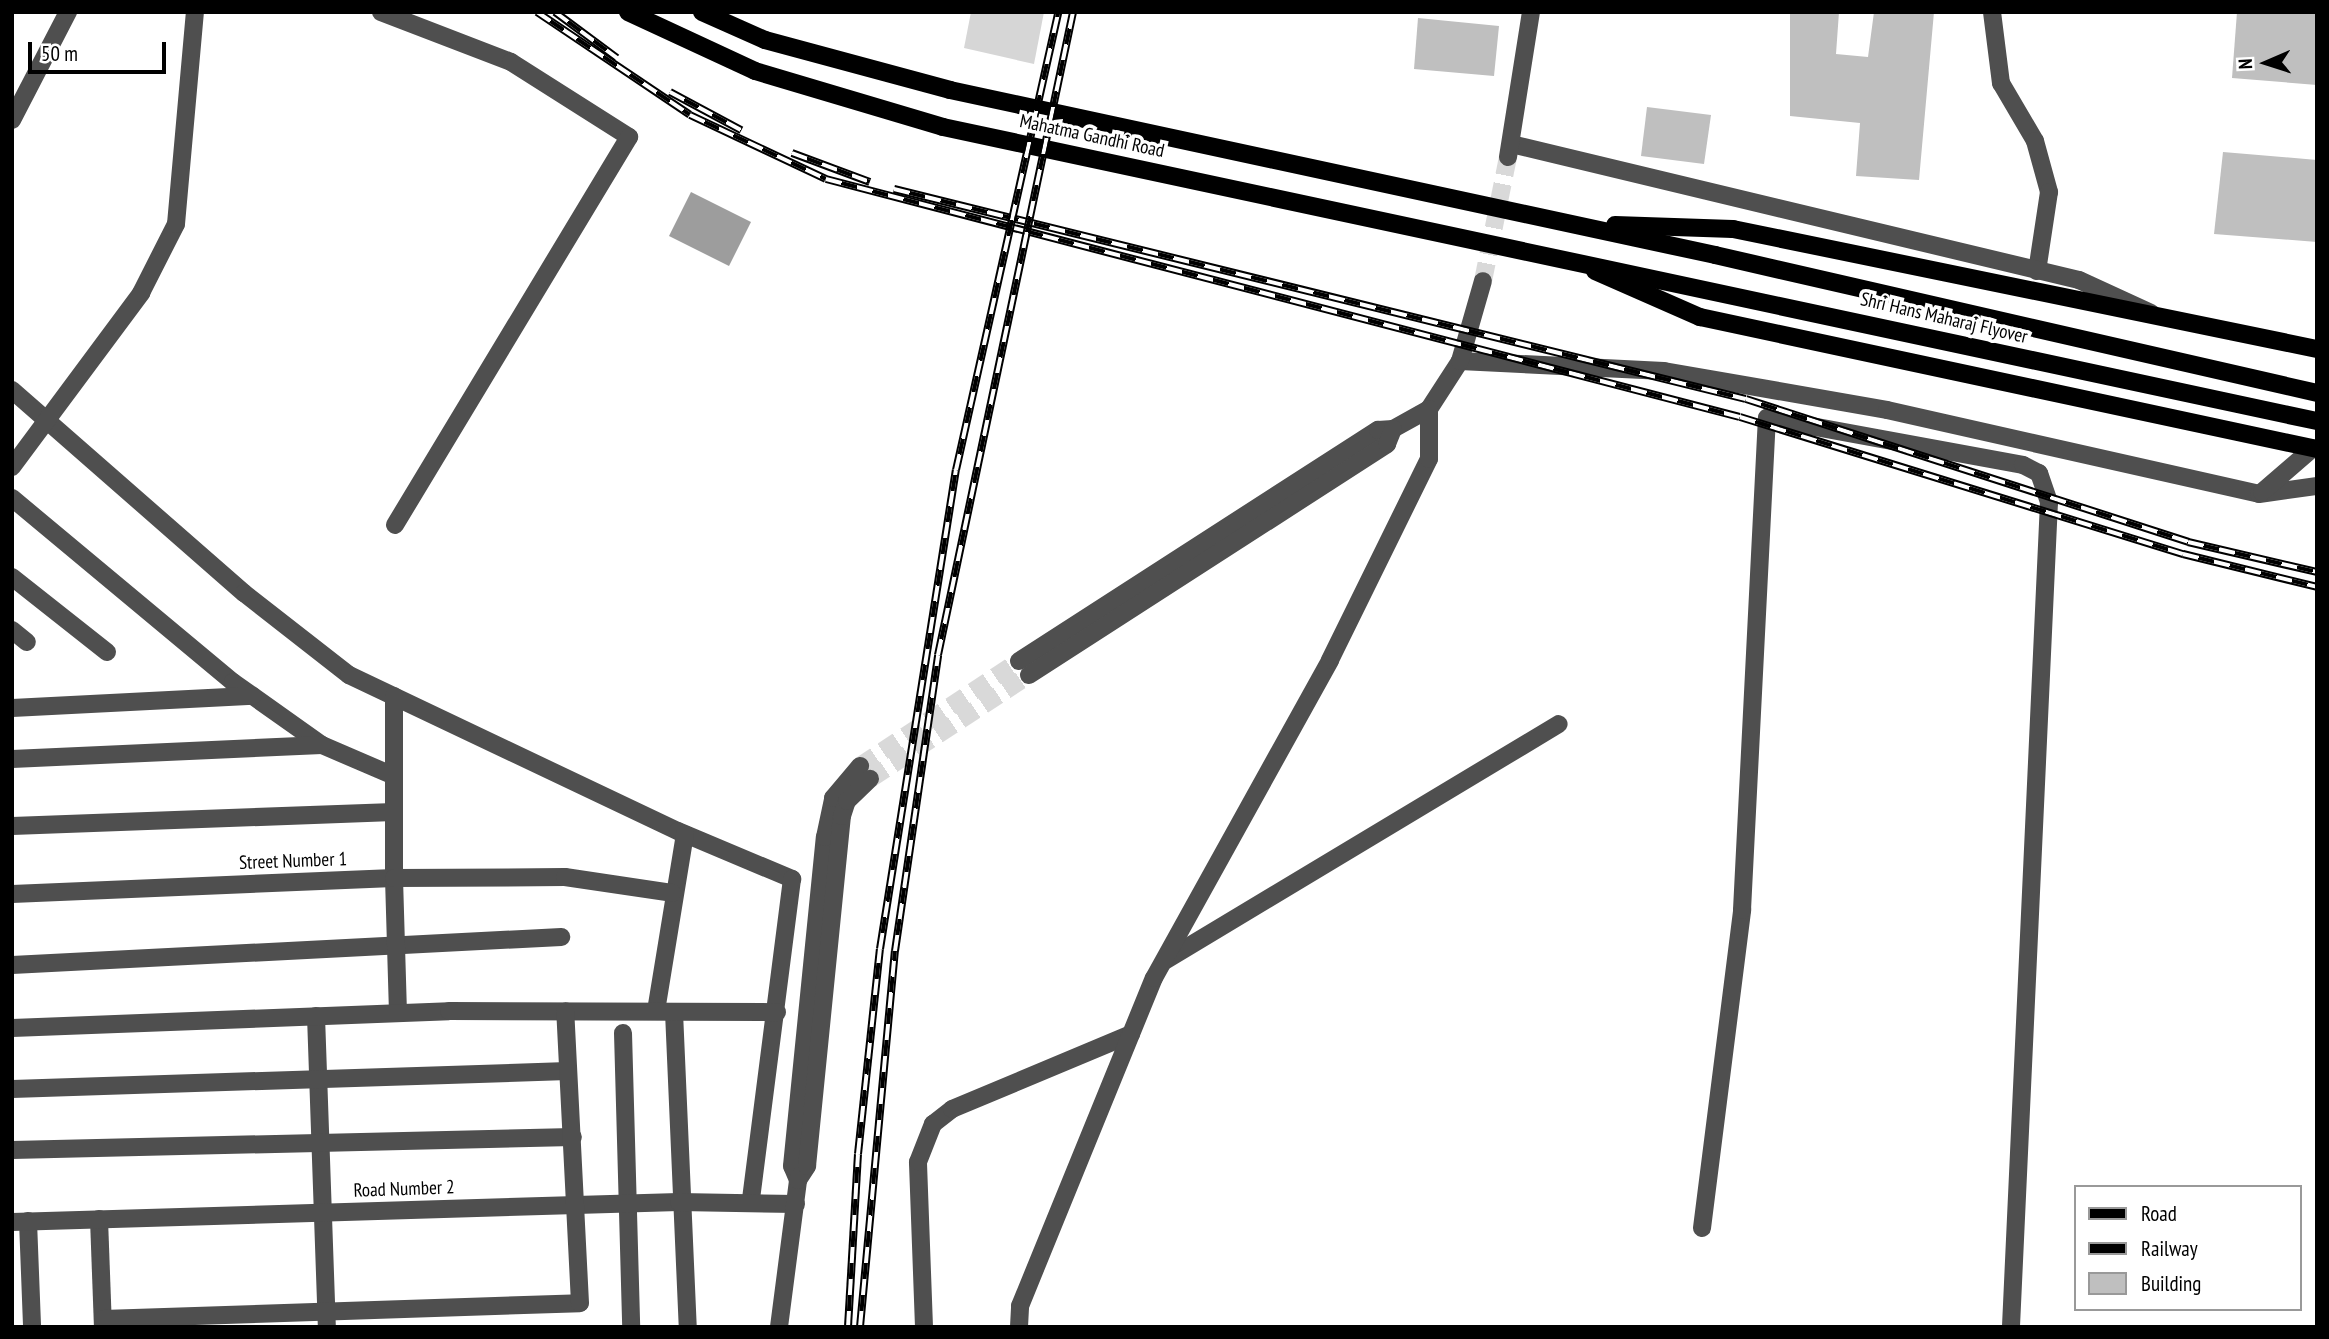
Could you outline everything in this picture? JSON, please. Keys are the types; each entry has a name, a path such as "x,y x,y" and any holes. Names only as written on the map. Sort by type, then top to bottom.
{"main road":[{"name":"Mahatma Gandhi Road","path":"628,12 755,71 987,136 1562,256"},
{"name":"Mahatma Gandhi Road","path":"702,12 765,40 996,100 1566,223"},
{"name":"Shri Hans Maharaj Flyover","path":"1566,223 2317,393"},
{"path":"1566,223 1733,229 2317,349"},
{"name":"Shri Hans Maharaj Flyover","path":"1562,256 2317,421"},
{"path":"1562,256 1700,317 2315,449"}],"street":[{"path":"12,120 68,12"},
{"path":"381,12 511,62 629,137 395,525"},
{"path":"1531,12 1509,151 2037,271 2103,288 2157,316"},
{"path":"1992,12 2001,82 2035,141 2049,191 2037,271"},
{"path":"12,467 49,423 153,273 176,224 193,13"},
{"path":"1024,668 1387,444 1393,429 1429,409 1460,361 1483,281"},
{"path":"1460,361 1664,371 1887,410 2259,494 2317,486"},
{"path":"12,390 306,644 349,675 685,834 792,879 751,1201"},
{"path":"1019,1327 1020,1306 1163,962 1330,660 1429,459 1429,409"},
{"path":"1702,1228 1742,910 1767,418 1941,446 2023,465 2039,473 2049,502 2011,1327"},
{"path":"2259,494 2315,449"},
{"path":"12,498 253,696 322,745 394,776"},
{"path":"12,577 107,652"},
{"path":"12,630 27,642"},
{"path":"12,708 253,696"},
{"path":"394,696 394,878 398,1013"},
{"path":"1163,962 1558,724"},
{"path":"12,759 322,745"},
{"path":"779,1327 798,1181 807,1166 842,816 847,801 865,772"},
{"path":"12,826 394,811"},
{"path":"685,834 672,893 665,1011 688,1327"},
{"name":"Street Number 1","path":"12,894 394,878 565,877 672,893"},
{"path":"12,965 396,948 561,937"},
{"path":"99,1219 103,1323 327,1320 580,1303 565,1011"},
{"path":"12,1028 398,1013 776,1012"},
{"path":"316,1016 327,1320"},
{"path":"623,1033 631,1327"},
{"path":"924,1327 918,1162 933,1124 952,1109 1131,1034"},
{"path":"12,1089 568,1071"},
{"path":"12,1150 573,1137"},
{"name":"Road Number 2","path":"20,1221 679,1202 751,1201 796,1204"},
{"path":"20,1221 32,1327"}],"shaded area":[{"path":"971,12 1044,12 1034,64 964,48"},
{"path":"691,192 751,222 729,266 669,236"}],"building":[{"path":"1790,12 1839,12 1836,54 1868,57 1874,12 1934,12 1919,180 1856,176 1860,123 1790,116"},
{"path":"2237,12 2317,12 2317,85 2232,78"},
{"path":"1418,18 1499,26 1494,76 1414,69"},
{"path":"1647,107 1711,115 1704,164 1641,156"},
{"path":"2223,152 2317,160 2317,242 2214,234"}],"tunnel":[{"path":"1483,281 1508,157"},
{"path":"860,766 1019,661"},
{"path":"870,779 1029,675"}],"railway":[{"path":"537,12 690,115 826,179 1740,417 2183,554 2317,587"},
{"path":"555,12 617,58"},
{"path":"848,1327 858,1154 880,949 956,470 1058,12"},
{"path":"860,1327 895,951 938,655 1073,12"},
{"path":"670,92 741,130"},
{"path":"792,153 870,182"},
{"path":"894,189 1746,399 2188,542 2317,572"}]}
